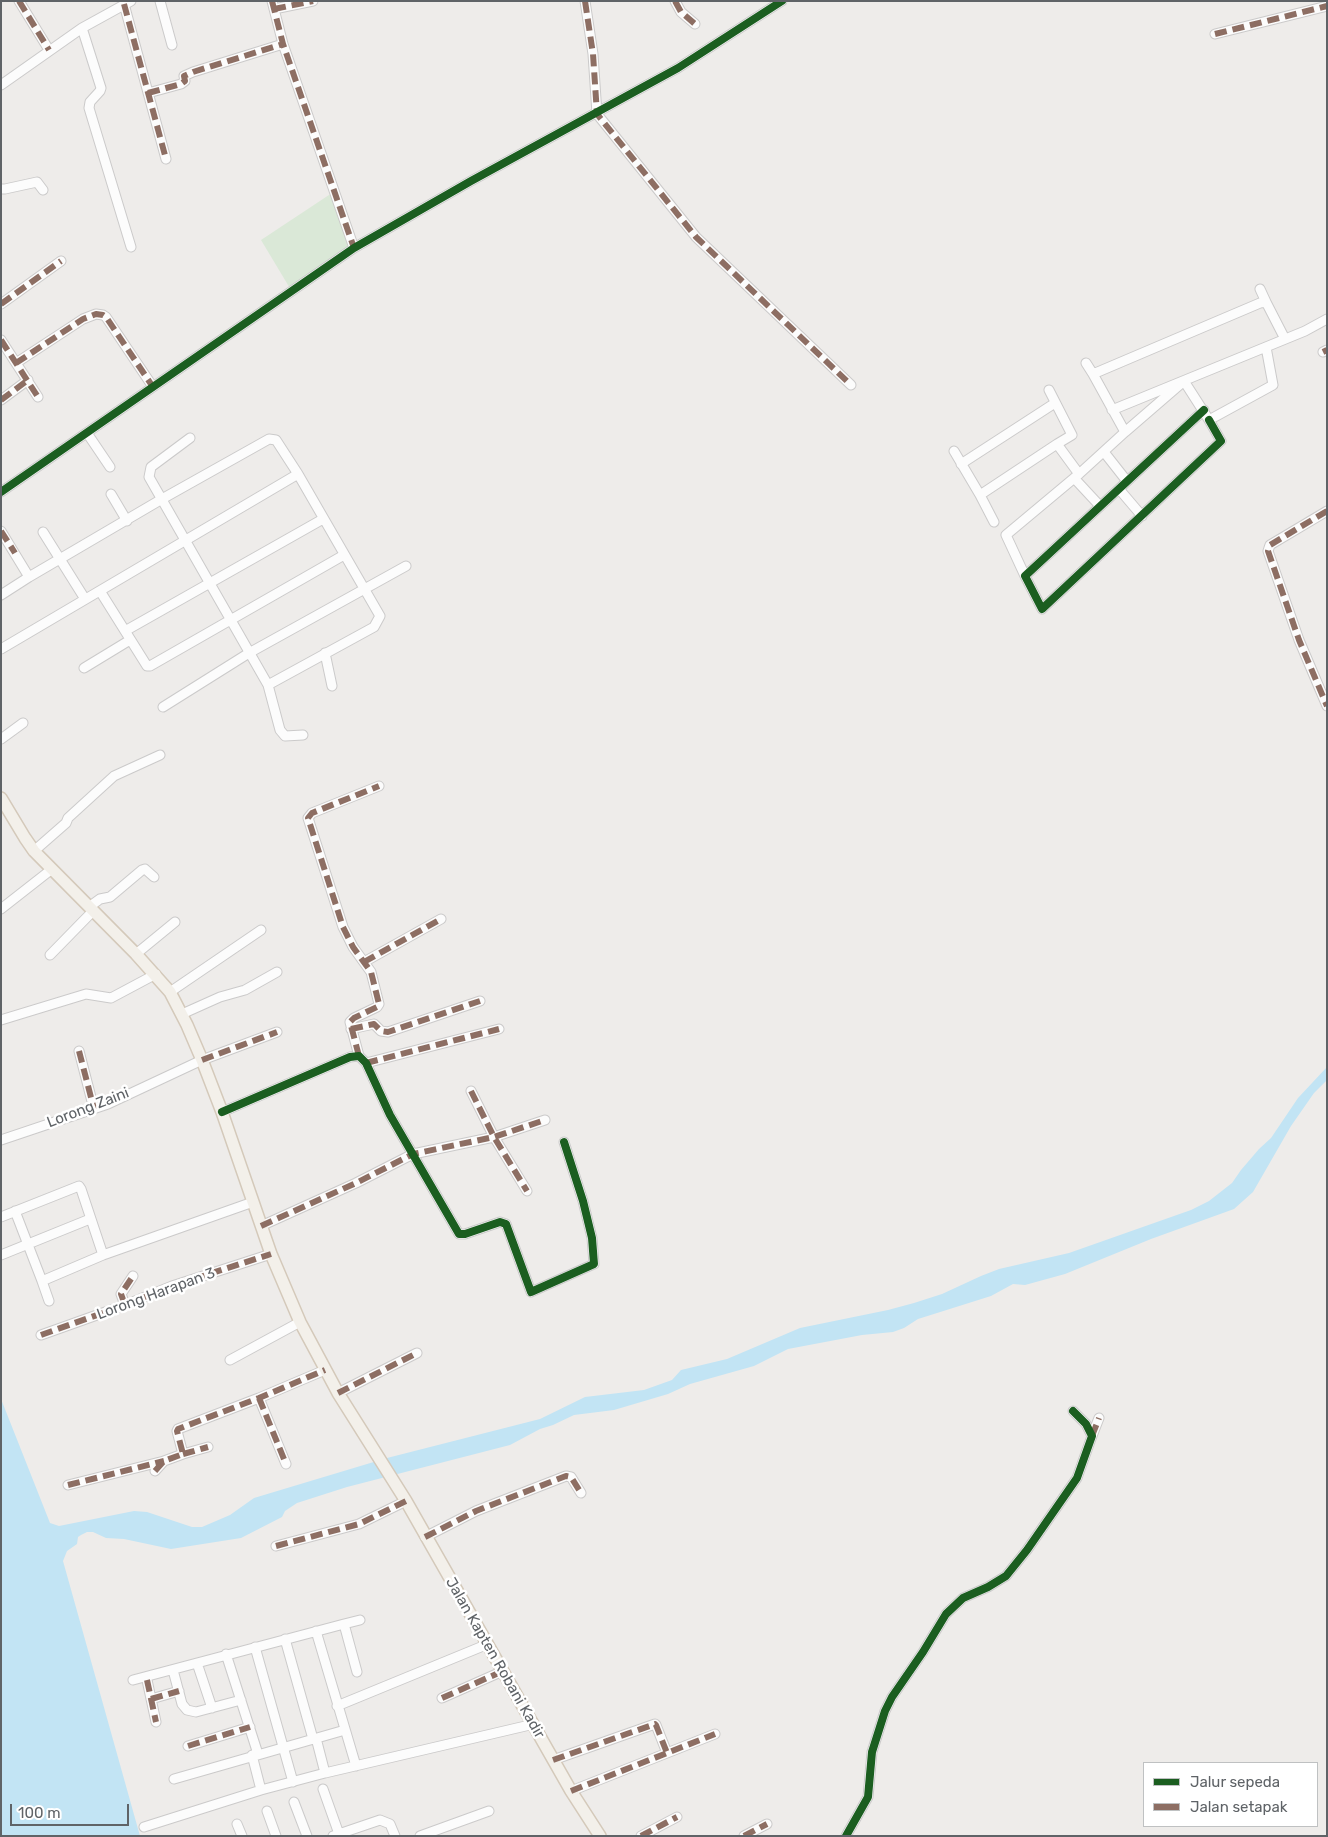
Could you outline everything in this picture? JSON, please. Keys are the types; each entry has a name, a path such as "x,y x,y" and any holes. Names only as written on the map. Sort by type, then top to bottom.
{"main road":[{"name":"Jalan Kapten Robani Kadir","path":"1,798 5,813 34,850 156,974 170,992 202,1060 271,1254 300,1322 338,1393 406,1501 553,1760 600,1836"}],"street":[{"path":"19,1 49,50"},
{"path":"160,1 172,45"},
{"path":"312,1 273,5 284,44 354,248"},
{"path":"586,1 593,54 597,114 696,237 851,385"},
{"path":"675,1 681,12 695,24"},
{"path":"1,492 354,248 471,181 597,114 678,68 782,1"},
{"path":"1,85 25,70 49,50 82,28 127,3 166,160"},
{"path":"1215,34 1327,6"},
{"path":"82,28 101,88 90,102 89,108 131,247"},
{"path":"148,93 181,84 185,81 184,76 193,72 284,44"},
{"path":"1,189 38,182 43,190"},
{"path":"1,304 61,261"},
{"path":"1260,289 1285,339"},
{"path":"1093,374 1266,302"},
{"path":"16,363 83,319 96,314 103,315 153,387"},
{"path":"1112,410 1285,339 1327,319"},
{"path":"1,340 38,397"},
{"path":"1210,420 1273,384 1266,347"},
{"path":"1086,363 1125,432"},
{"path":"1,400 28,380"},
{"path":"1184,381 1204,410 1221,441 1042,609 1006,536 1184,381"},
{"path":"980,495 1072,435 1049,390"},
{"path":"962,464 1055,403"},
{"path":"1025,576 1119,489 1126,480 1204,410"},
{"path":"87,433 110,466"},
{"path":"190,438 150,469 149,477 268,685 280,730 285,736 303,736"},
{"path":"1,595 162,499 269,439 276,440 298,474 380,616 374,627 268,685"},
{"path":"1057,444 1077,476 1100,506"},
{"path":"954,451 994,522"},
{"path":"1104,452 1126,480"},
{"path":"1,649 298,474"},
{"path":"1119,489 1142,516"},
{"path":"111,494 127,521"},
{"path":"1327,511 1270,545 1268,551 1299,640 1327,706"},
{"path":"125,631 323,518"},
{"path":"1,531 29,577"},
{"path":"43,532 85,599"},
{"path":"100,591 147,666 150,666 344,554"},
{"path":"163,707 249,653 406,566"},
{"path":"84,668 130,640"},
{"path":"325,654 332,686"},
{"path":"1,739 23,723"},
{"path":"34,850 66,823 68,818 114,776 160,755"},
{"path":"379,786 312,813 308,818 343,927 352,947 371,974 379,1006 351,1020 351,1029 359,1056 366,1063 386,1107 459,1234 465,1234 500,1222 506,1224 531,1292 594,1264 592,1238 585,1206 564,1142"},
{"path":"1,909 52,869"},
{"path":"50,955 100,899 110,897 142,870 145,869 154,877"},
{"path":"364,962 441,919"},
{"path":"136,954 175,922"},
{"path":"170,992 261,930"},
{"path":"182,1014 220,997 244,990 277,972"},
{"path":"1,1020 86,994 111,998 156,974"},
{"path":"351,1029 374,1024 381,1031 388,1032 480,1001"},
{"path":"366,1063 499,1029"},
{"name":"Lorong Zaini","path":"1,1140 94,1109 202,1060 278,1032"},
{"path":"79,1051 94,1109"},
{"path":"222,1112 350,1057 359,1056"},
{"path":"471,1092 494,1137 527,1191"},
{"path":"261,1226 356,1183 413,1154 494,1137 545,1120"},
{"path":"1,1217 79,1186 103,1255"},
{"path":"42,1281 103,1255 252,1202"},
{"path":"15,1211 49,1301"},
{"path":"1,1254 28,1245 90,1219"},
{"name":"Lorong Harapan 3","path":"41,1336 172,1286 271,1254"},
{"path":"125,1305 121,1294 133,1276"},
{"path":"230,1360 300,1322"},
{"path":"338,1393 417,1353"},
{"path":"183,1454 178,1429 325,1370"},
{"path":"259,1398 286,1464"},
{"path":"1073,1411 1086,1424 1092,1436"},
{"path":"846,1836 868,1797 872,1752 885,1711 892,1697 950,1610 963,1598 1002,1579 1019,1562 1052,1512 1073,1485 1100,1418"},
{"path":"68,1486 208,1447"},
{"path":"154,1471 164,1460"},
{"path":"425,1537 476,1511 566,1476 571,1477 580,1493"},
{"path":"276,1546 359,1524 406,1501"},
{"path":"133,1680 360,1620"},
{"path":"344,1624 357,1672"},
{"path":"316,1631 356,1766"},
{"path":"285,1639 325,1773"},
{"path":"337,1706 488,1644"},
{"path":"255,1647 293,1782"},
{"path":"226,1654 250,1727 261,1790"},
{"path":"198,1663 212,1708"},
{"path":"173,1670 182,1704 187,1710 192,1712 240,1700"},
{"path":"442,1698 503,1671"},
{"path":"147,1680 156,1722"},
{"path":"151,1699 179,1691"},
{"path":"144,1827 261,1790 325,1773 534,1724"},
{"path":"553,1760 655,1724 667,1752"},
{"path":"188,1746 250,1727"},
{"path":"174,1779 255,1754 345,1730"},
{"path":"571,1791 715,1734"},
{"path":"323,1790 336,1835 380,1820 390,1824 395,1836"},
{"path":"294,1802 308,1836"},
{"path":"420,1836 443,1831 489,1810"},
{"path":"267,1811 276,1836"},
{"path":"641,1836 677,1817"},
{"path":"237,1824 242,1836"},
{"path":"744,1836 767,1824"}],"green space":[{"path":"332,193 350,248 291,290 261,240"}],"water":[{"path":"1327,1067 1327,1080 1314,1093 1291,1126 1253,1192 1234,1209 1151,1239 1065,1274 1025,1285 1013,1284 991,1296 918,1319 904,1328 893,1332 862,1335 788,1349 754,1366 690,1384 668,1394 614,1410 574,1415 540,1429 510,1445 347,1487 297,1503 285,1511 282,1517 241,1538 171,1549 124,1539 106,1538 93,1532 81,1535 78,1537 77,1544 67,1551 63,1561 140,1836 1,1836 1,1399 50,1523 59,1526 134,1511 147,1512 192,1527 202,1527 230,1515 254,1498 387,1458 540,1419 585,1397 644,1390 672,1380 681,1370 727,1359 800,1328 914,1303 942,1294 999,1269 1069,1253 1191,1210 1209,1201 1232,1183 1259,1149 1271,1138 1298,1098"}],"marked path":[{"path":"19,1 49,50"},
{"path":"272,1 283,44 354,248 356,247"},
{"path":"274,9 313,1"},
{"path":"585,1 593,54 597,114 696,237 851,385"},
{"path":"675,1 681,12 695,24"},
{"path":"124,4 166,159"},
{"path":"1215,34 1327,6"},
{"path":"148,93 181,84 185,81 184,76 193,72 283,44"},
{"path":"1,304 61,261"},
{"path":"16,363 83,319 96,314 103,315 153,387"},
{"path":"1,340 38,397"},
{"path":"1323,352 1327,350"},
{"path":"1,400 28,380"},
{"path":"1327,511 1270,545 1268,551 1299,640 1327,706"},
{"path":"1,531 15,553"},
{"path":"359,1056 350,1022 379,1004 371,972 353,947 343,927 308,818 312,813 379,786"},
{"path":"364,962 441,919"},
{"path":"351,1029 374,1024 381,1031 388,1032 480,1001"},
{"path":"366,1063 499,1029"},
{"path":"202,1060 277,1032"},
{"path":"79,1051 94,1109"},
{"path":"471,1091 494,1137 527,1191"},
{"path":"261,1226 356,1183 413,1154 494,1137 545,1120"},
{"path":"41,1335 172,1286 271,1254"},
{"path":"125,1305 121,1294 133,1276"},
{"path":"338,1393 417,1353"},
{"path":"155,1471 164,1461 183,1454 178,1429 325,1370"},
{"path":"259,1398 286,1464"},
{"path":"1092,1436 1099,1418"},
{"path":"183,1454 208,1447"},
{"path":"68,1485 164,1461"},
{"path":"425,1537 476,1511 566,1476 571,1477 581,1493"},
{"path":"276,1546 359,1524 406,1501"},
{"path":"442,1698 503,1671"},
{"path":"147,1680 156,1722"},
{"path":"151,1699 179,1691"},
{"path":"553,1760 655,1724 667,1753"},
{"path":"188,1746 250,1727"},
{"path":"571,1791 715,1734"},
{"path":"641,1836 677,1817"},
{"path":"744,1836 767,1824"}],"cycle path":[{"path":"1,492 354,248 471,181 678,68 782,1"},
{"path":"1204,410 1025,576 1042,609 1221,441 1209,420"},
{"path":"222,1112 350,1057 359,1056 366,1063 390,1115 459,1234 465,1234 500,1222 506,1224 531,1292 594,1264 592,1238 583,1201 564,1142"},
{"path":"846,1836 868,1797 872,1752 885,1711 892,1697 946,1614 963,1598 988,1587 1006,1576 1027,1550 1077,1478 1092,1436 1086,1424 1073,1411"}]}
